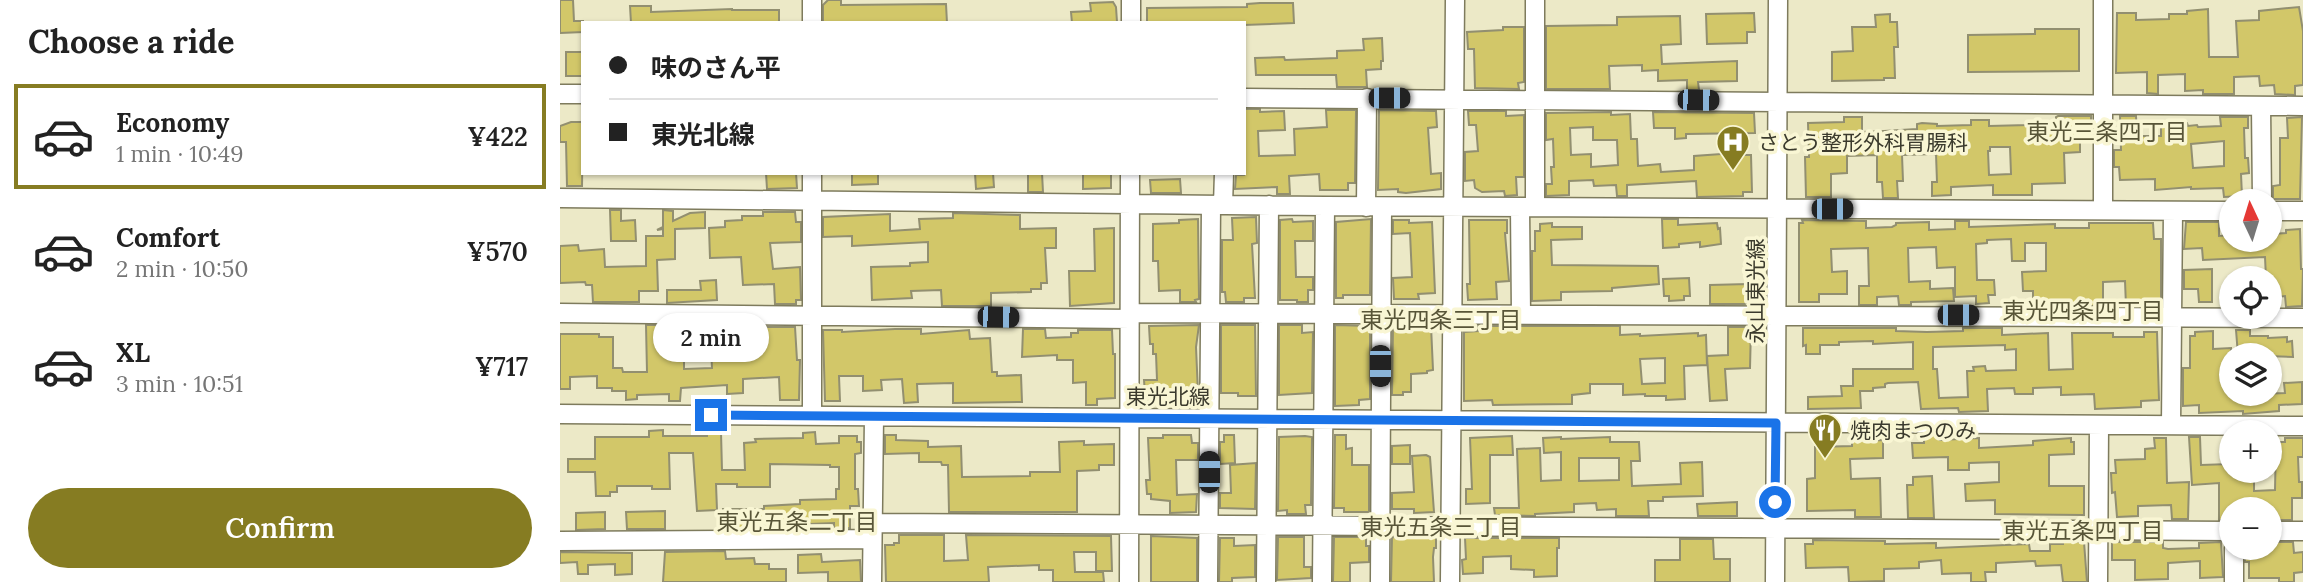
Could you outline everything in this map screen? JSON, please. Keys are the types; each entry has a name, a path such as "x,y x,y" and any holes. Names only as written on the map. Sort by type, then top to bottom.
{"street":[{"path":"812,0 812,21"},
{"path":"1131,0 1131,21"},
{"path":"1450,582 1455,0"},
{"path":"1521,314 1535,99 1535,0"},
{"name":"永山東光線","path":"1775,582 1778,0"},
{"path":"2103,0 2103,210"},
{"path":"560,94 581,94"},
{"path":"1246,98 2303,106"},
{"path":"1367,98 1381,314 1380,582"},
{"path":"2261,106 2262,189"},
{"path":"812,175 812,416"},
{"path":"1129,582 1130,175"},
{"path":"1208,582 1209,313 1217,205 1224,175"},
{"path":"560,198 1374,207 2219,211"},
{"path":"1266,582 1269,205"},
{"path":"1322,582 1325,206"},
{"path":"2171,425 2173,211"},
{"path":"2282,211 2303,211"},
{"path":"560,313 1130,316 1209,313 1778,314 2303,318"},
{"name":"東光北線","path":"560,414 2303,426"},
{"path":"872,582 874,417"},
{"path":"2098,582 2099,426"},
{"path":"560,541 1130,524 2219,531"},
{"path":"2282,531 2303,531"},
{"path":"2234,560 2234,582"}],"building":[{"path":"560,0 573,0 574,21 581,21 581,32 560,33"},
{"path":"828,0 841,0 841,5 946,4 947,21 823,21 823,5"},
{"path":"1113,2 1117,21 1072,21 1071,12 1091,11 1090,3"},
{"path":"1293,3 1294,23 1246,25 1246,21 1147,21 1147,8 1247,7 1247,4"},
{"path":"630,6 651,6 651,12 779,10 779,21 631,21"},
{"path":"2299,7 2303,31 2303,85 2295,86 2295,95 2275,94 2274,85 2260,86 2259,76 2234,77 2234,94 2185,91 2185,74 2158,75 2158,94 2147,93 2147,72 2116,73 2117,13 2136,13 2136,20 2169,19 2169,14 2187,14 2187,11 2208,9 2209,57 2238,57 2236,21 2259,20 2259,11"},
{"path":"1754,13 1755,32 1747,32 1747,43 1707,44 1706,14"},
{"path":"1890,14 1890,22 1897,22 1898,47 1894,47 1895,78 1832,81 1832,52 1853,51 1852,27 1876,27 1875,15"},
{"path":"1680,16 1681,44 1661,45 1662,64 1737,61 1737,81 1698,82 1699,90 1687,90 1687,80 1658,81 1658,70 1642,71 1642,65 1609,66 1610,89 1546,89 1546,26 1617,25 1617,17"},
{"path":"1503,27 1524,27 1524,82 1518,83 1519,89 1475,88 1474,49 1468,49 1467,32 1503,30"},
{"path":"2035,29 2079,29 2079,71 1968,72 1968,35 2035,34"},
{"path":"1382,38 1381,69 1366,70 1367,87 1337,87 1336,75 1256,75 1255,58 1337,58 1337,51 1364,50 1363,39"},
{"path":"566,52 581,52 581,76 566,76"},
{"path":"1246,109 1260,109 1260,112 1284,111 1285,130 1258,131 1259,156 1295,155 1294,129 1327,127 1326,110 1356,110 1355,183 1348,183 1348,190 1320,190 1319,174 1289,176 1290,194 1277,194 1277,187 1235,189 1236,175 1246,175"},
{"path":"1379,110 1436,111 1437,127 1428,128 1431,174 1441,173 1441,189 1406,193 1398,192 1398,189 1378,190"},
{"path":"1468,111 1506,111 1506,116 1524,115 1524,177 1516,177 1517,195 1505,196 1504,191 1482,192 1475,188 1474,180 1465,181 1465,152 1478,151 1476,125 1469,125"},
{"path":"1653,112 1754,113 1755,133 1686,134 1686,138 1675,139 1675,128 1654,128"},
{"path":"1546,113 1630,114 1631,139 1637,139 1638,166 1660,164 1661,172 1694,170 1694,156 1735,153 1751,155 1752,192 1743,192 1743,196 1697,197 1696,181 1627,185 1627,196 1617,196 1616,185 1594,186 1593,180 1569,181 1569,195 1546,196 1546,184 1552,184 1551,167 1554,167 1553,139 1546,140","holes":["1593,127 1593,140 1617,140 1618,165 1591,167 1591,154 1571,155 1570,128"]},
{"path":"2091,116 2091,133 2080,133 2080,152 2064,153 2065,183 2032,184 2032,195 1993,195 1993,185 1951,187 1951,195 1932,196 1932,182 1937,182 1936,154 1902,155 1903,181 1897,181 1898,198 1883,198 1882,182 1877,182 1877,155 1847,156 1847,173 1831,174 1831,197 1806,197 1808,123 1844,122 1844,117 1862,117 1862,132 1917,129 1917,124 1922,123 1937,126 1971,125 1971,120 1989,120 1989,126 2028,125 2028,121 2056,121 2056,117","holes":["1990,147 2010,147 2011,174 1989,175"]},
{"path":"2120,116 2136,116 2137,136 2161,136 2161,125 2187,123 2188,126 2198,127 2221,126 2220,117 2248,117 2248,128 2244,128 2245,158 2248,158 2249,173 2241,174 2242,189 2191,187 2155,190 2155,179 2120,180 2119,167 2114,167 2114,150 2121,150","holes":["2224,141 2224,166 2193,168 2191,144"]},
{"path":"2302,117 2300,199 2282,199 2282,189 2273,189 2273,186 2280,185 2280,138 2288,138 2287,118"},
{"path":"581,122 582,186 567,186 566,142 560,142 560,126"},
{"path":"766,175 796,175 797,188 767,189"},
{"path":"852,175 878,175 878,184 852,185"},
{"path":"975,175 993,175 994,187 976,189"},
{"path":"1028,175 1042,175 1043,192 1028,192"},
{"path":"1083,175 1111,175 1111,188 1083,189"},
{"path":"1180,179 1181,193 1151,193 1150,180"},
{"path":"610,210 621,210 621,221 635,220 636,241 611,241"},
{"path":"663,210 673,211 673,221 690,213 705,212 705,228 675,229 675,259 657,260 658,291 639,291 639,302 593,302 592,285 586,285 585,282 560,283 560,246 578,245 579,251 604,249 605,267 646,266 646,236 663,236 663,229 657,230 663,227"},
{"path":"763,212 795,212 796,222 801,222 801,242 770,243 773,269 800,267 801,300 796,300 796,304 775,304 774,284 743,285 741,257 710,258 709,228 725,227 725,221 742,220 742,216 763,216"},
{"path":"953,213 1020,215 1020,229 1056,228 1056,248 1045,248 1047,283 1041,283 1041,289 1031,289 1031,292 991,293 991,306 942,306 941,290 911,291 912,298 872,300 871,267 910,266 910,263 928,262 928,242 852,246 852,236 823,237 823,217 890,214 890,231 920,229 919,219 953,218"},
{"path":"1256,217 1257,243 1252,244 1255,298 1244,298 1244,302 1226,302 1225,292 1222,292 1222,240 1233,240 1232,218"},
{"path":"1198,219 1199,299 1195,300 1196,302 1180,302 1180,290 1159,291 1158,261 1153,261 1153,224"},
{"path":"1292,219 1293,222 1313,221 1313,241 1295,241 1296,277 1313,277 1313,290 1308,290 1308,302 1280,300 1280,220"},
{"path":"1371,219 1370,295 1343,295 1343,298 1336,298 1336,222"},
{"path":"1662,219 1678,219 1678,225 1717,223 1721,244 1700,247 1700,242 1663,248"},
{"path":"1393,220 1409,220 1409,223 1432,222 1435,293 1418,294 1419,299 1394,299 1393,278 1412,277 1410,233 1393,234"},
{"path":"1469,220 1507,220 1505,233 1509,281 1496,282 1497,299 1468,300"},
{"path":"1802,220 1866,221 1866,228 1892,227 1896,223 1929,222 1929,230 1955,229 1955,221 1969,221 1969,227 2055,224 2055,228 2089,228 2089,223 2153,223 2154,239 2161,239 2161,306 2126,306 2125,281 2103,282 2103,306 2033,305 2033,291 2023,291 2022,272 2046,271 2046,243 2025,243 2025,261 2012,261 2011,239 1987,240 1987,243 1976,244 1977,280 1994,280 1995,295 1988,295 1989,303 1976,304 1976,296 1955,297 1955,267 1937,268 1936,247 1908,248 1909,282 1930,281 1930,289 1953,288 1954,301 1911,302 1911,305 1899,305 1898,296 1877,297 1877,305 1859,305 1859,286 1869,286 1868,248 1831,249 1832,272 1847,271 1847,294 1819,294 1819,302 1799,302 1799,223 1803,223"},
{"path":"2186,222 2219,222 2219,252 2282,252 2282,233 2286,233 2286,230 2300,229 2302,306 2286,307 2285,296 2282,296 2282,266 2265,266 2265,257 2203,260 2202,248 2184,249"},
{"path":"1552,223 1552,227 1582,227 1582,239 1551,240 1552,265 1658,266 1659,284 1612,288 1612,291 1561,292 1561,300 1532,301 1532,251 1535,251 1535,231 1540,231 1540,224"},
{"path":"1114,228 1114,303 1070,306 1069,271 1095,271 1094,229"},
{"path":"2212,269 2212,302 2199,302 2198,289 2184,289 2184,270"},
{"path":"1689,278 1690,296 1684,296 1684,300 1669,301 1669,296 1664,296 1663,279"},
{"path":"716,280 717,300 667,303 667,290 701,290 700,281"},
{"path":"1748,284 1749,300 1745,304 1710,304 1710,285"},
{"path":"646,325 666,325 666,331 705,331 705,335 720,334 720,339 745,338 745,327 795,327 797,360 800,360 799,400 780,400 779,377 743,379 743,393 727,394 727,385 681,388 680,401 669,401 669,394 637,395 637,399 626,400 626,391 597,388 597,376 570,377 570,389 560,389 560,334 599,334 599,337 613,337 613,368 622,368 623,372 647,372","holes":["684,349 711,349 712,368 684,369"]},
{"path":"1199,325 1196,347 1198,393 1145,394 1144,380 1157,380 1156,354 1153,354 1153,344 1150,344 1149,326"},
{"path":"1221,325 1255,325 1256,396 1221,393"},
{"path":"1279,325 1302,325 1302,333 1313,332 1312,393 1279,395"},
{"path":"1335,325 1370,326 1370,399 1359,400 1359,405 1335,406"},
{"path":"1393,326 1431,326 1433,370 1411,374 1411,392 1403,392 1403,395 1392,395"},
{"path":"1478,326 1620,326 1620,335 1698,333 1698,336 1706,335 1707,365 1684,366 1685,399 1666,400 1666,396 1645,394 1623,395 1623,384 1590,384 1590,393 1572,395 1572,404 1493,405 1492,400 1464,401 1464,332 1478,331","holes":["1665,358 1665,383 1642,384 1640,359"]},
{"path":"1728,327 1751,327 1750,368 1725,369 1727,400 1710,401 1707,356 1728,355"},
{"path":"1803,328 1896,328 1896,331 1927,332 2002,328 2002,335 2048,333 2049,370 2073,369 2072,333 2113,333 2113,337 2144,337 2144,332 2157,332 2159,400 2141,401 2141,407 2095,409 2094,394 2061,395 2061,387 2033,388 2033,394 2015,394 2014,388 1987,389 1988,411 1959,412 1958,408 1921,409 1918,382 1888,383 1885,387 1873,388 1873,391 1860,391 1861,408 1808,409 1808,397 1842,396 1841,386 1853,386 1853,369 1913,369 1913,342 1839,342 1839,345 1820,345 1820,354 1806,354 1806,345 1803,346","holes":["2005,345 2005,350 2016,349 2016,370 1986,371 1985,366 1973,367 1974,371 1967,371 1968,397 1939,398 1937,369 1933,369 1933,347"]},
{"path":"921,329 921,334 969,330 970,339 990,338 992,372 997,372 997,376 1021,375 1022,402 953,403 953,383 917,384 918,402 904,403 902,379 881,380 882,390 863,391 863,376 839,376 840,401 825,401 823,330 842,332"},
{"path":"1023,329 1045,329 1046,338 1071,337 1071,333 1078,333 1078,330 1112,330 1115,398 1097,399 1097,405 1086,405 1086,382 1073,383 1073,360 1057,360 1057,355 1022,357"},
{"path":"2236,330 2250,330 2250,336 2287,337 2287,342 2292,341 2293,357 2282,357 2282,343 2237,343"},
{"path":"2213,331 2213,349 2219,349 2219,406 2279,406 2279,411 2199,413 2199,405 2183,406 2183,368 2190,368 2190,336 2195,336 2195,332"},
{"path":"2302,382 2302,404 2282,405 2284,383"},
{"path":"663,430 663,436 707,436 707,433 721,432 722,470 745,470 744,443 756,442 755,439 803,438 803,433 815,432 816,444 839,443 839,436 857,436 857,442 861,442 861,453 855,454 855,489 858,489 859,506 850,506 850,528 834,528 834,523 784,525 784,521 771,522 771,519 744,520 744,528 724,529 723,509 764,509 764,506 800,504 800,500 836,499 839,467 830,465 770,464 770,487 716,484 717,510 697,511 693,453 669,453 670,489 617,486 617,492 610,492 610,496 596,496 595,472 568,472 568,459 595,459 595,437 649,437 649,431"},
{"path":"885,435 896,435 896,440 928,441 928,447 961,446 962,477 1030,476 1030,472 1060,472 1059,442 1114,444 1114,465 1099,465 1099,470 1077,471 1077,512 949,512 948,465 942,465 941,462 919,462 919,453 885,454"},
{"path":"1163,435 1191,435 1192,443 1198,443 1198,460 1176,460 1177,495 1197,494 1196,512 1170,513 1170,501 1151,499 1151,494 1147,494 1146,480 1150,480 1148,438 1163,438"},
{"path":"1224,435 1234,435 1235,463 1220,464 1220,442 1224,442"},
{"path":"1335,435 1346,435 1346,449 1352,448 1352,465 1369,465 1369,512 1344,512 1344,508 1334,508"},
{"path":"1924,435 1940,435 1940,440 1979,438 1979,448 2033,445 2033,441 2071,438 2071,442 2074,442 2074,454 2049,455 2049,486 2084,486 2084,515 1995,514 1995,500 1966,501 1965,484 1999,482 1999,462 1969,463 1969,470 1948,470 1948,457 1913,458 1912,443 1924,443"},
{"path":"1512,436 1513,455 1490,455 1490,503 1466,504 1466,489 1472,489 1470,438"},
{"path":"1279,437 1312,437 1311,505 1305,505 1306,514 1287,514 1287,510 1278,511"},
{"path":"1610,437 1610,442 1639,442 1640,461 1631,461 1632,486 1681,484 1680,463 1702,462 1703,496 1663,497 1663,501 1648,501 1649,516 1616,516 1616,509 1597,510 1596,503 1574,504 1574,512 1535,516 1495,515 1494,508 1519,508 1517,449 1540,448 1541,481 1561,480 1561,452 1544,453 1543,438","holes":["1579,458 1619,458 1619,480 1579,481"]},
{"path":"2189,437 2200,437 2201,465 2219,464 2219,483 2192,485"},
{"path":"2154,438 2166,438 2167,483 2189,482 2188,519 2172,519 2171,505 2138,506 2138,516 2117,517 2111,473 2116,473 2115,460 2145,459 2145,449 2155,448"},
{"path":"2285,438 2303,438 2303,457 2298,457 2302,498 2292,498 2292,520 2282,520 2282,497 2219,497 2219,483 2254,483 2254,491 2275,490 2275,483 2282,483 2282,442 2285,442"},
{"path":"1883,440 1883,458 1850,459 1851,479 1880,478 1881,517 1855,517 1855,510 1807,511 1807,479 1815,478 1815,447 1852,446 1852,441"},
{"path":"1410,445 1410,464 1392,464 1392,446"},
{"path":"1412,456 1430,457 1434,512 1414,513 1414,509 1392,509 1392,493 1414,492"},
{"path":"1256,463 1255,509 1220,508 1220,493 1231,493 1230,465"},
{"path":"1932,476 1934,518 1908,518 1907,485 1913,485 1913,477"},
{"path":"1737,502 1737,516 1698,516 1697,504"},
{"path":"665,511 665,529 627,529 626,512"},
{"path":"605,512 605,529 576,530 576,513"},
{"path":"899,535 944,535 944,561 968,560 966,535 1111,536 1112,571 1096,571 1096,552 1074,552 1075,572 1103,572 1104,582 1053,582 1053,570 1039,570 1039,565 988,567 989,582 886,582 885,545 899,543"},
{"path":"1151,536 1197,538 1197,582 1151,582"},
{"path":"1278,537 1304,537 1304,567 1311,567 1311,578 1277,580"},
{"path":"1334,537 1366,537 1369,562 1350,563 1350,582 1333,582"},
{"path":"1392,537 1436,538 1433,557 1434,582 1391,582"},
{"path":"1220,538 1234,538 1234,546 1255,545 1255,577 1232,578 1232,582 1219,582"},
{"path":"1465,538 1559,538 1557,576 1534,577 1534,570 1511,569 1511,556 1483,557 1483,573 1463,574 1462,560 1466,559"},
{"path":"1680,539 1713,539 1714,559 1730,559 1730,582 1655,582 1655,560 1680,560"},
{"path":"1813,540 1885,541 1885,544 1936,543 1936,548 2029,544 2030,551 2050,551 2050,544 2063,544 2063,541 2084,542 2087,582 2063,582 2061,565 2036,566 2035,561 1996,563 1996,572 1985,572 1986,582 1971,582 1971,573 1942,574 1941,560 1919,562 1919,568 1884,569 1884,581 1849,582 1848,567 1806,568 1805,544 1813,544"},
{"path":"2112,542 2163,542 2163,548 2168,549 2199,548 2199,543 2219,542 2223,577 2200,578 2200,561 2168,563 2168,579 2135,580 2135,560 2112,560"},
{"path":"2282,542 2293,542 2294,553 2303,552 2303,572 2294,573 2294,582 2279,582 2279,578 2249,578 2249,562 2245,562 2282,560"},
{"path":"725,551 726,559 754,558 755,564 769,564 769,569 786,569 786,582 663,582 665,552"},
{"path":"560,552 632,553 632,574 615,575 615,564 588,565 588,574 578,574 577,562 560,563"},
{"path":"821,554 822,562 860,560 861,582 828,582 828,572 798,573 798,555"}],"place":[{"name":"さとう整形外科胃腸科","path":"1733,172"},
{"name":"焼肉まつのみ","path":"1825,460"}],"district":[{"name":"東光三条四丁目","path":"2107,131"},
{"name":"東光四条四丁目","path":"2083,310"},
{"name":"東光四条三丁目","path":"1441,319"},
{"name":"東光五条二丁目","path":"797,521"},
{"name":"東光五条三丁目","path":"1441,526"},
{"name":"東光五条四丁目","path":"2083,530"}],"route":[{"path":"711,415 1776,423 1775,502"}]}
